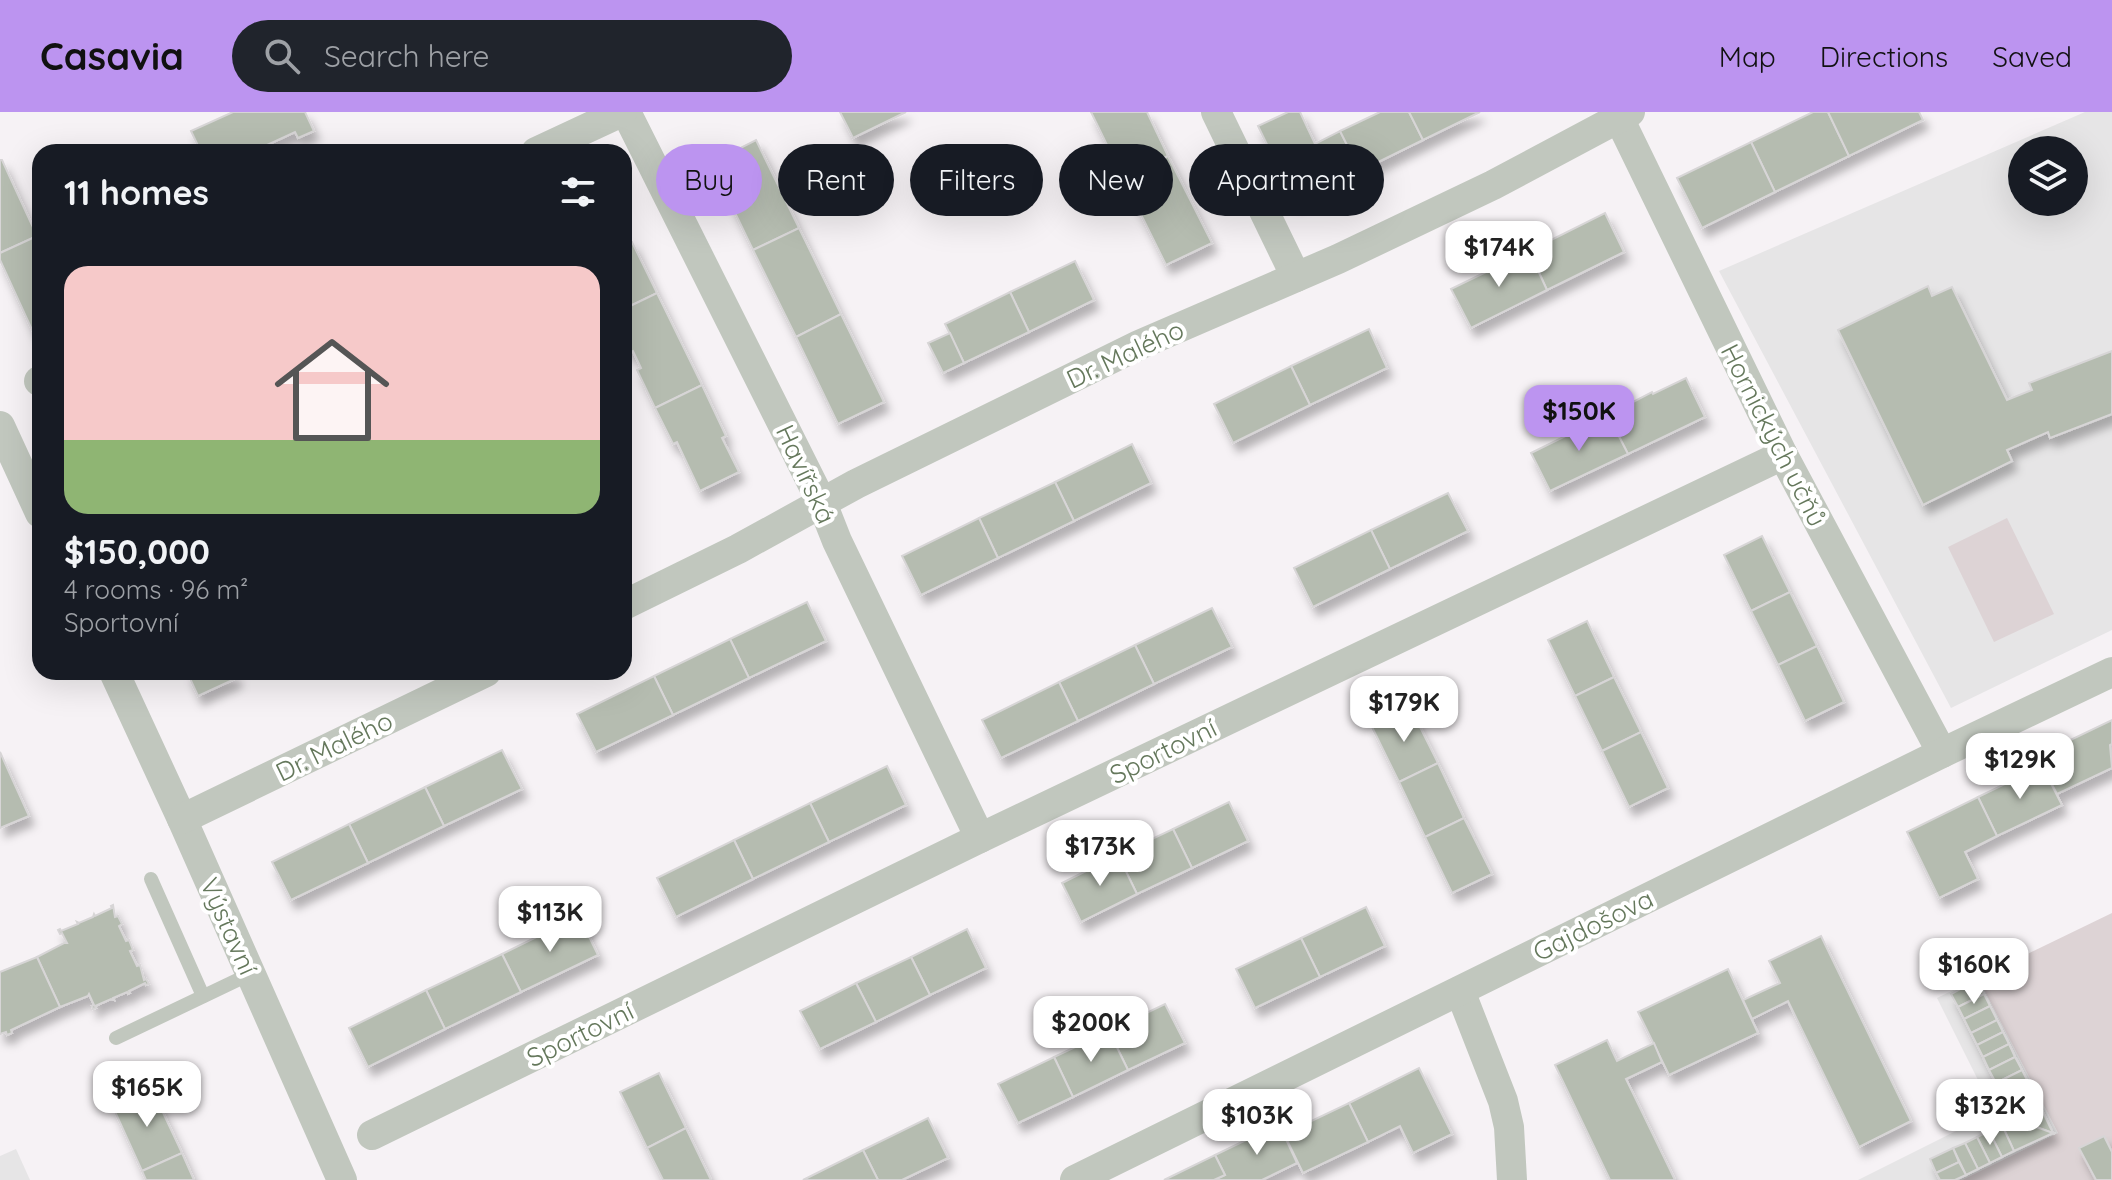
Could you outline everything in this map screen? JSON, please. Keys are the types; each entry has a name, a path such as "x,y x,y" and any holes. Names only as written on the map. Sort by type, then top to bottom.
{"street":[{"path":"554,144 624,112"},
{"name":"Havířská","path":"624,112 822,503 843,555 980,838"},
{"path":"1216,112 1296,277"},
{"name":"Dr. Malého","path":"632,601 738,549 856,484 1139,345 1338,259 1493,185 1621,114"},
{"name":"Hornických učňů","path":"1621,114 1783,455 1942,753"},
{"path":"0,426 32,496"},
{"name":"Sportovní","path":"372,1135 980,838 1783,455"},
{"name":"Gajdošova","path":"1075,1180 2112,672"},
{"name":"Výstavní","path":"118,680 342,1180"},
{"name":"Dr. Malého","path":"182,819 469,680"},
{"path":"1460,991 1503,1101 1509,1127 1512,1180"}],"lane":[{"path":"151,879 203,996"},
{"path":"116,1038 250,974"}],"shaded area":[{"path":"2085,112 2112,112 2112,630 1951,708 1719,271 2008,145 2008,216 2088,216 2088,136 2030,136"},
{"path":"2007,518 2054,614 1994,642 1948,547"},
{"path":"2112,913 2112,1180 1962,1180 2058,1133 1978,978"},
{"path":"1978,978 2058,1133 1962,1180 1858,1180 1994,1112 1937,998"},
{"path":"16,1149 30,1180 0,1180 0,1156"}],"building":[{"path":"233,112 305,112 314,131 298,138 295,132 269,144 197,144 191,131"},
{"path":"840,112 906,112 853,138"},
{"path":"1091,112 1147,112 1162,144 1107,144"},
{"path":"1288,112 1300,112 1315,144 1267,144 1258,126"},
{"path":"1380,112 1409,112 1423,140 1384,159 1384,144 1346,144 1340,131"},
{"path":"1409,112 1480,112 1423,140"},
{"path":"1813,112 1828,112 1849,156 1775,192 1751,142"},
{"path":"1828,112 1919,112 1923,120 1849,156"},
{"path":"1340,131 1346,144 1315,144"},
{"path":"1751,142 1775,192 1702,228 1677,178"},
{"path":"762,152 778,185 778,216 793,216 799,228 753,250 737,216 762,216"},
{"path":"2,160 32,225 32,238 0,253"},
{"path":"1173,166 1189,198 1189,216 1198,216 1212,243 1166,265 1142,216 1173,216"},
{"path":"1605,213 1624,252 1547,290 1529,251"},
{"path":"799,228 841,314 796,337 753,250"},
{"path":"32,238 32,330 0,260 0,253"},
{"path":"632,242 657,293 632,305"},
{"path":"1529,251 1547,290 1471,328 1451,289"},
{"path":"1075,261 1094,300 1029,332 1010,292"},
{"path":"1928,286 1932,296 1952,287 2007,400 2032,390 2029,383 2112,351 2112,414 2050,438 2048,432 2007,450 2012,461 1923,505 1838,330"},
{"path":"1010,292 1029,332 964,363 945,324"},
{"path":"657,293 702,385 655,408 632,352 632,305"},
{"path":"841,314 884,402 838,424 796,337"},
{"path":"1369,329 1387,368 1310,405 1291,366"},
{"path":"950,333 964,363 943,373 928,343"},
{"path":"1291,366 1310,405 1233,443 1214,404"},
{"path":"1686,378 1705,417 1628,454 1608,415"},
{"path":"702,385 739,472 700,491 677,442 673,444 655,408"},
{"path":"1608,415 1628,454 1550,491 1531,453"},
{"path":"1132,444 1151,483 1074,521 1055,482"},
{"path":"1055,482 1074,521 998,558 979,518"},
{"path":"1448,493 1468,531 1390,569 1371,530"},
{"path":"979,518 998,558 921,595 902,556"},
{"path":"1371,530 1390,569 1313,607 1294,568"},
{"path":"1762,536 1790,592 1751,611 1724,555"},
{"path":"1790,592 1817,646 1778,665 1751,611"},
{"path":"807,602 826,641 749,678 730,639"},
{"path":"1212,608 1232,647 1154,684 1135,645"},
{"path":"1587,621 1614,677 1575,696 1548,640"},
{"path":"730,639 749,678 673,715 654,676"},
{"path":"1135,645 1154,684 1078,721 1059,682"},
{"path":"1817,646 1844,702 1805,721 1778,665"},
{"path":"654,676 673,715 596,752 577,714"},
{"path":"1614,677 1641,732 1602,751 1575,696"},
{"path":"191,680 233,680 198,696"},
{"path":"1059,682 1078,721 1001,758 982,720"},
{"path":"1410,707 1438,763 1399,782 1371,725"},
{"path":"2112,720 2112,768 2057,794 2037,756"},
{"path":"1641,732 1668,788 1629,807 1602,751"},
{"path":"502,750 522,789 444,826 425,787"},
{"path":"0,752 29,816 0,828"},
{"path":"1438,763 1464,818 1425,837 1399,782"},
{"path":"887,766 906,805 829,842 810,803"},
{"path":"2042,766 2062,805 1997,836 1978,797"},
{"path":"425,787 444,826 368,863 349,824"},
{"path":"1978,797 1997,836 1965,852 1978,879 1939,898 1907,832"},
{"path":"1229,802 1248,841 1192,868 1173,829"},
{"path":"810,803 829,842 753,879 734,840"},
{"path":"1464,818 1492,874 1452,893 1425,837"},
{"path":"349,824 368,863 291,900 272,862"},
{"path":"1173,829 1192,868 1137,894 1118,855"},
{"path":"734,840 753,879 676,917 657,878"},
{"path":"1118,855 1137,894 1081,922 1062,883"},
{"path":"113,905 115,917 118,916 122,924 119,926 133,950 130,951 149,984 145,983 93,1009 89,994 60,1007 37,957 67,943 58,930 78,924"},
{"path":"1366,907 1385,946 1320,977 1301,938"},
{"path":"579,916 598,955 521,992 502,954"},
{"path":"967,929 986,968 930,995 911,957"},
{"path":"1821,936 1911,1121 1859,1147 1788,1001 1752,1019 1743,1000 1780,983 1769,961"},
{"path":"1301,938 1320,977 1255,1008 1236,969"},
{"path":"502,954 521,992 445,1029 426,990"},
{"path":"37,957 60,1007 11,1030 12,1033 0,1034 0,972"},
{"path":"911,957 930,995 876,1022 856,983"},
{"path":"1728,969 1758,1033 1669,1075 1638,1012"},
{"path":"1977,980 1984,994 1958,1007 1951,994"},
{"path":"856,983 876,1022 820,1049 800,1011"},
{"path":"426,990 445,1029 368,1067 349,1028"},
{"path":"1984,994 1990,1006 1964,1019 1958,1007"},
{"path":"1165,1004 1185,1043 1128,1070 1109,1031"},
{"path":"1990,1006 1997,1020 1971,1033 1964,1019"},
{"path":"1997,1020 2003,1032 1977,1045 1971,1033"},
{"path":"1109,1031 1128,1070 1073,1097 1054,1057"},
{"path":"2003,1032 2009,1044 1983,1057 1977,1045"},
{"path":"1607,1040 1617,1061 1654,1043 1662,1062 1626,1079 1675,1180 1610,1180 1555,1065"},
{"path":"2009,1044 2015,1057 1989,1070 1983,1057"},
{"path":"1054,1057 1073,1097 1018,1123 998,1084"},
{"path":"2015,1057 2022,1070 1996,1083 1989,1070"},
{"path":"1419,1068 1452,1134 1413,1153 1400,1126 1368,1142 1349,1103"},
{"path":"2022,1070 2028,1082 2002,1095 1996,1083"},
{"path":"659,1073 686,1128 647,1148 620,1092"},
{"path":"2028,1082 2034,1094 2008,1107 2002,1095"},
{"path":"151,1087 182,1153 142,1171 112,1105"},
{"path":"2034,1094 2053,1133 2014,1119 2008,1107"},
{"path":"1349,1103 1368,1142 1303,1173 1284,1134"},
{"path":"928,1118 948,1158 902,1180 878,1180 863,1150"},
{"path":"2014,1119 2053,1133 2014,1151 2002,1125"},
{"path":"1279,1124 1297,1163 1262,1180 1214,1180 1225,1175 1215,1155"},
{"path":"2002,1125 2014,1151 2002,1157 1989,1131"},
{"path":"686,1128 711,1180 663,1180 647,1148"},
{"path":"1989,1131 2002,1157 1990,1163 1977,1137"},
{"path":"2104,1136 2112,1152 2112,1180 2096,1180 2079,1148"},
{"path":"1977,1137 1990,1163 1978,1169 1965,1143"},
{"path":"1965,1143 1978,1169 1966,1175 1953,1148"},
{"path":"1953,1148 1959,1162 1936,1173 1930,1159"},
{"path":"863,1150 878,1180 803,1180"},
{"path":"182,1153 194,1180 146,1180 142,1171"},
{"path":"1215,1155 1225,1175 1214,1180 1164,1180"},
{"path":"1959,1162 1966,1175 1955,1180 1940,1180 1936,1173"}]}
